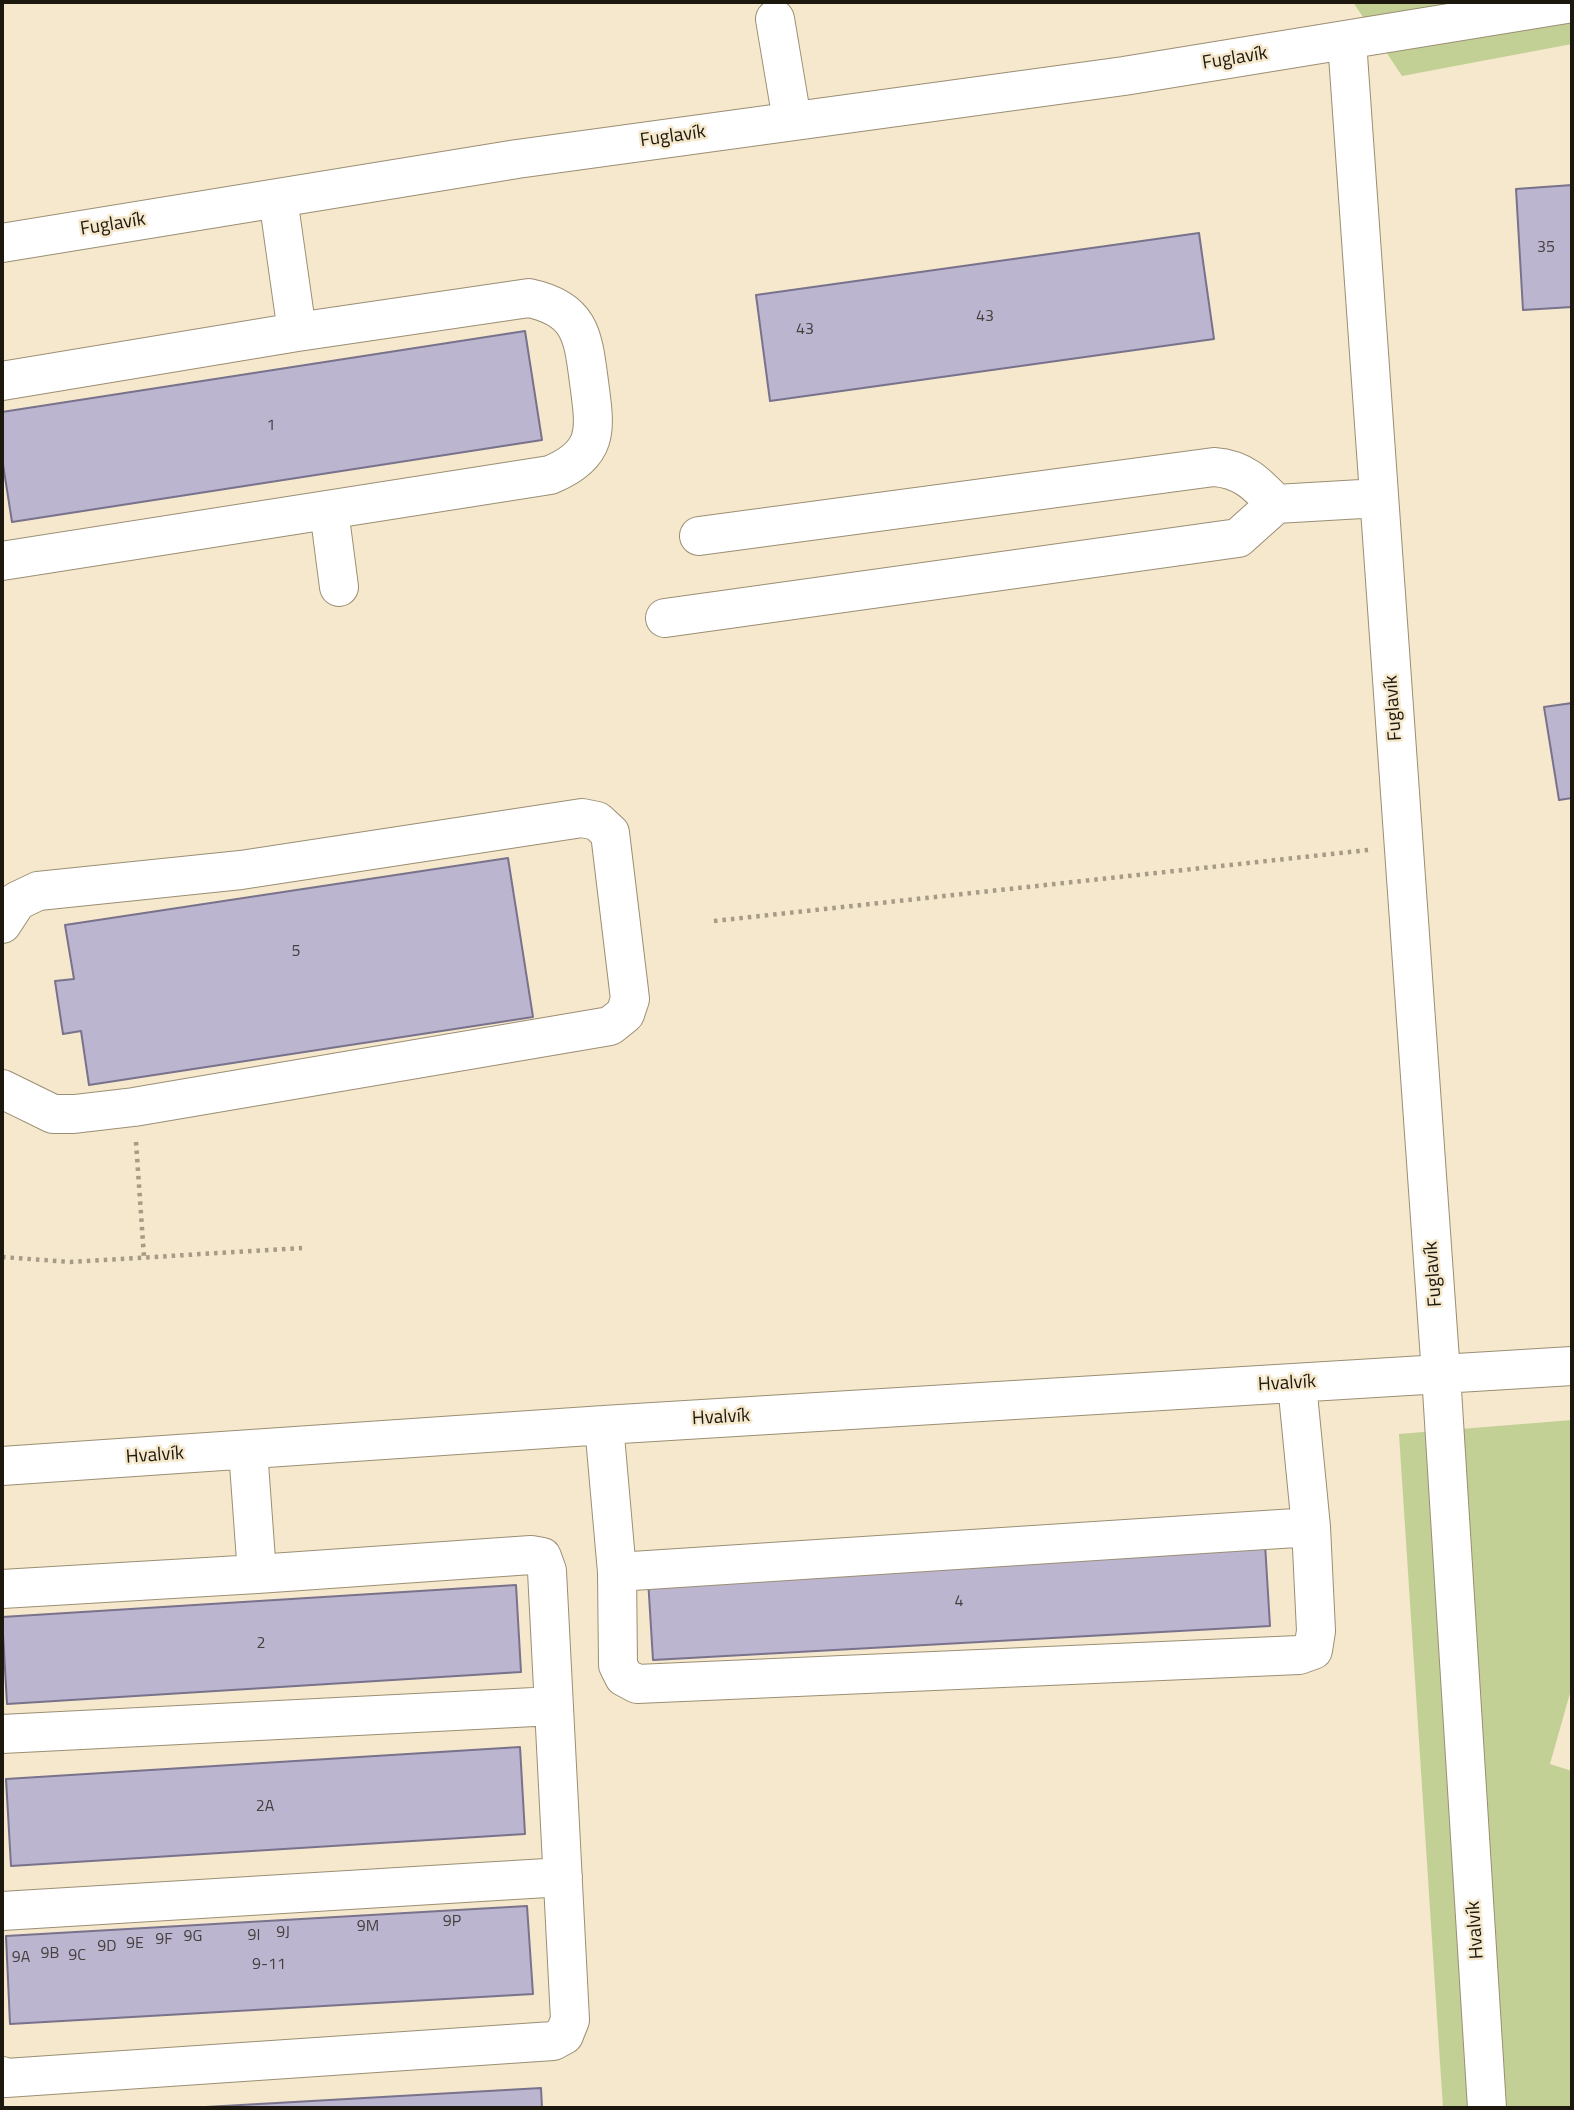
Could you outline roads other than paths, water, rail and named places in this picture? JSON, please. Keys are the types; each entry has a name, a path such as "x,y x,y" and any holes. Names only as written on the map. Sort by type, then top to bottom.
{"street":[{"name":"Fuglavík","path":"2,243 792,120 1124,76 1572,3"},
{"path":"775,19 792,120"},
{"name":"Fuglavík","path":"1347,41 1441,1374"},
{"path":"278,198 297,332"},
{"path":"2,381 297,332 529,298 555,306 583,335 595,428 583,452 563,470 537,478 2,561"},
{"path":"699,536 1214,467 1227,468 1252,478 1276,504"},
{"path":"665,618 1238,538 1276,504 1379,498"},
{"path":"328,510 339,587"},
{"path":"2,924 17,901 38,891 241,870 582,818 597,821 610,833 630,999 625,1014 610,1026 134,1107 52,1114 2,1089"},
{"name":"Hvalvík","path":"2,1466 604,1425 1572,1366"},
{"name":"Hvalvík","path":"1441,1374 1488,2108"},
{"path":"604,1425 617,1572 618,1665 624,1677 636,1685 1299,1655 1313,1650 1316,1631 1311,1527 1297,1384"},
{"path":"248,1450 257,1574"},
{"path":"617,1572 1311,1527"},
{"path":"2,1589 531,1555 542,1557 547,1571 570,2020 564,2035 553,2041 6,2078 2,2076"},
{"path":"2,1734 555,1706"},
{"path":"2,1911 563,1877"}]}
